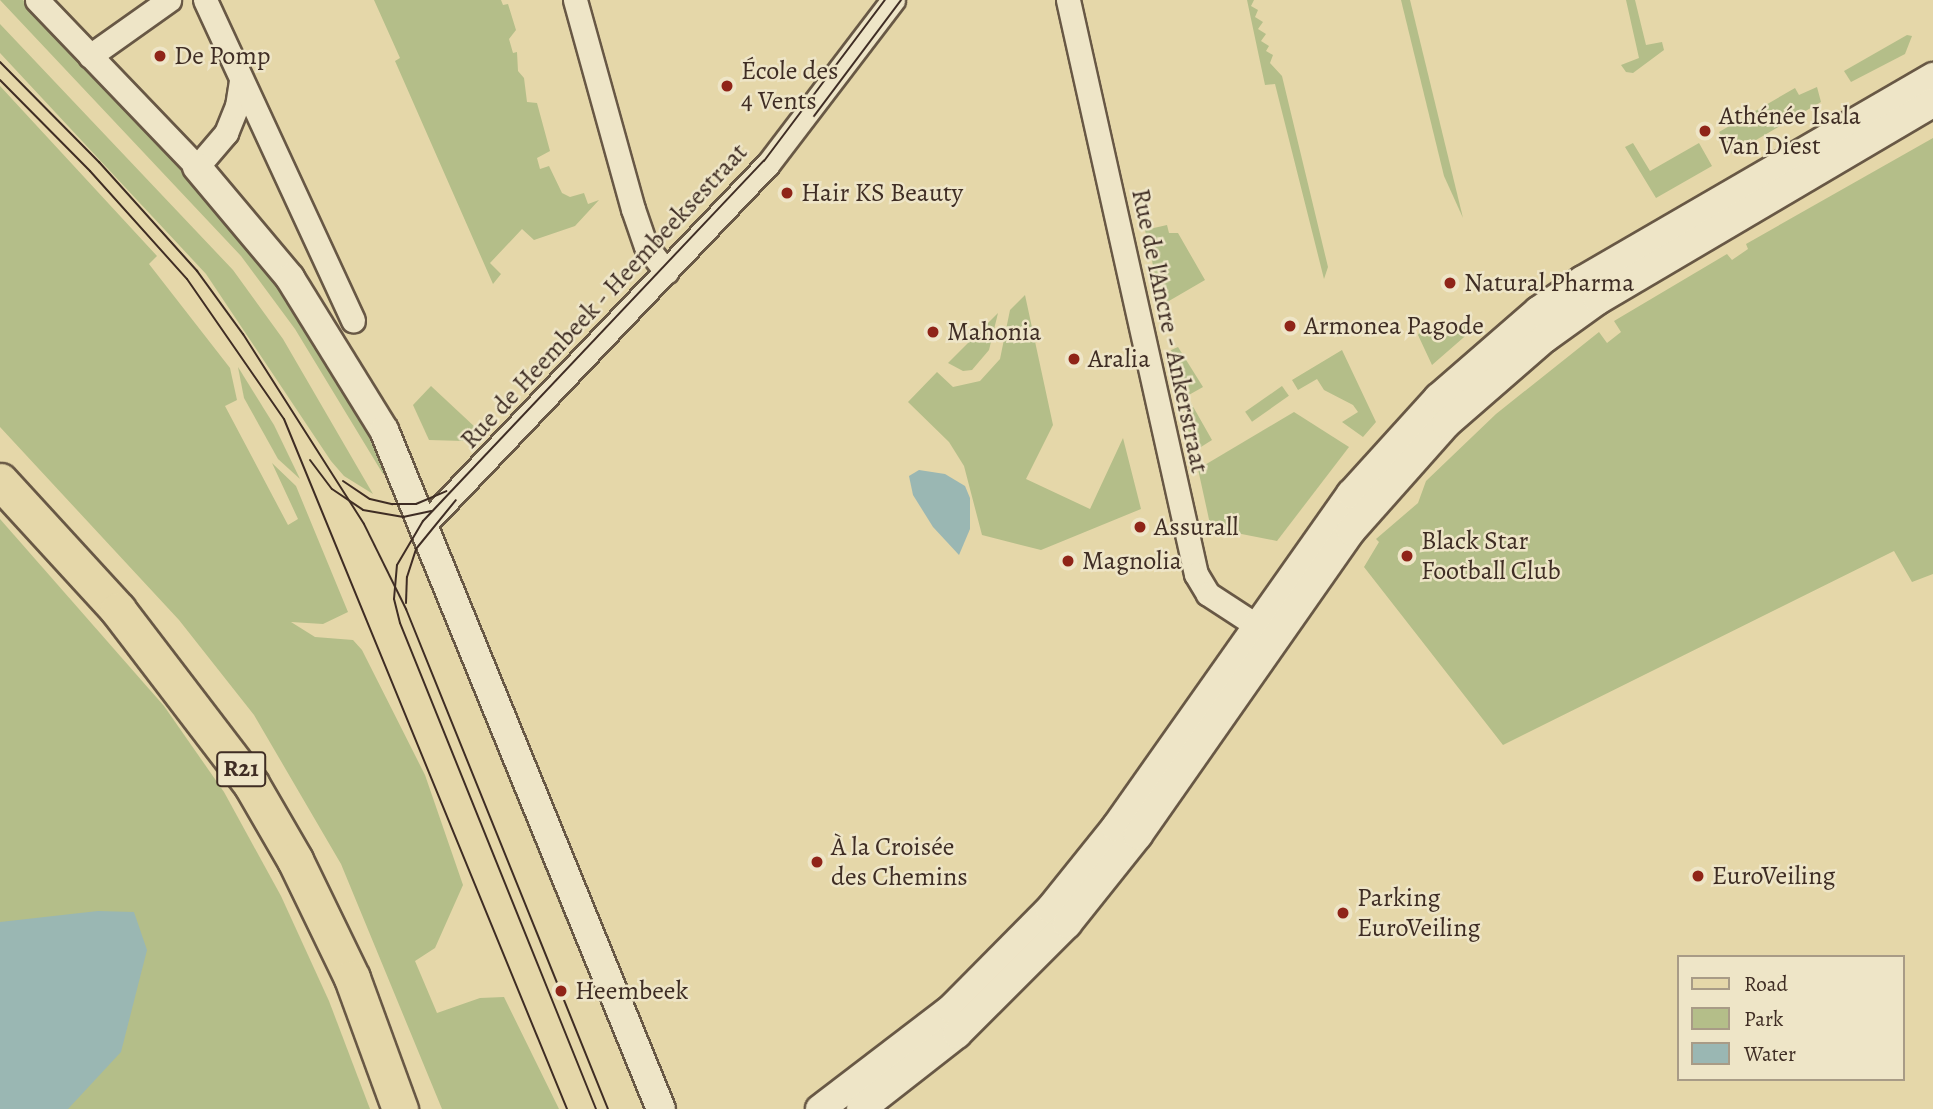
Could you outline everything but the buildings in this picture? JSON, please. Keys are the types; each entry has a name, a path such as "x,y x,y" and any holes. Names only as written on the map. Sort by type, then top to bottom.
{"main road":[{"name":"R21","path":"0,481 118,610 251,785 295,860 352,978 400,1109"}],"street":[{"path":"37,0 197,167 267,248 316,315 384,430 425,524 662,1109"},
{"path":"90,56 169,0"},
{"path":"205,0 241,80 258,107 353,320"},
{"path":"575,0 633,209 646,246 667,272"},
{"name":"Rue de Heembeek - Heembeeksestraat","path":"425,524 667,272 789,139 894,0"},
{"name":"Rue de l'Ancre - Ankerstraat","path":"1068,0 1193,565 1208,594 1264,631"},
{"path":"820,1109 951,1009 1050,909 1116,827 1264,631 1388,450 1438,398 1538,311 1612,261 1933,77"},
{"path":"197,167 226,133 237,106 241,80"},
{"path":"861,1109 957,1034 1067,924 1138,835 1264,631 1407,463 1469,402 1545,338 1649,268 1933,103"}],"green space":[{"path":"0,0 23,0 189,175 278,282 390,471 383,474 295,329 241,256"},
{"path":"374,0 501,0 503,5 508,4 516,30 509,39 513,53 517,52 518,71 524,78 527,102 537,103 550,151 537,158 540,169 549,166 562,193 570,197 584,193 588,204 599,200 575,226 534,240 522,229 490,263 501,274 493,284 395,61 400,58"},
{"path":"1247,0 1254,0 1251,6 1258,10 1255,17 1263,22 1258,29 1266,34 1261,41 1269,46 1266,51 1273,55 1270,63 1282,76 1328,267 1324,279 1275,84 1265,85"},
{"path":"1401,0 1410,0 1463,218 1444,176"},
{"path":"1626,0 1635,0 1646,45 1662,42 1664,50 1633,73 1626,72 1621,65 1639,58"},
{"path":"0,24 233,270 283,339 373,494 344,476 331,461 206,274 0,53"},
{"path":"1907,35 1912,36 1905,54 1851,82 1844,71"},
{"path":"0,86 157,256 149,264 230,368 237,400 225,406 288,525 298,519 272,463 296,486 348,612 323,624 291,622 315,637 353,640 362,650 425,775 463,885 435,948 415,961 437,1013 480,998 504,997 559,1109 442,1109 341,864 254,715 179,620 0,427"},
{"path":"1817,87 1821,102 1732,154 1719,132 1795,88 1799,95"},
{"path":"1933,138 1933,574 1912,582 1894,551 1503,745 1364,567 1379,542 1376,539 1418,503 1426,481 1496,414 1599,332 1607,343 1621,332 1614,321 1727,254 1732,260 1748,249 1746,244"},
{"path":"1633,143 1650,171 1699,143 1712,166 1656,198 1625,147"},
{"path":"1167,225 1169,233 1178,233 1205,280 1162,305 1145,230"},
{"path":"1025,295 1053,425 1026,479 1090,509 1123,438 1141,509 1041,550 982,535 964,466 949,442 908,402 937,372 953,387 980,381 1000,359 1010,310"},
{"path":"998,313 989,350 972,370 963,371 948,363"},
{"path":"1426,320 1432,329 1442,323 1448,332 1466,322 1471,331 1432,365 1418,335"},
{"path":"1178,347 1203,387 1187,396 1212,440 1193,452 1171,350"},
{"path":"1342,350 1376,422 1363,437 1342,422 1358,412 1353,405 1324,390 1317,379 1298,390 1292,380"},
{"path":"238,367 274,425 300,479 278,459 244,398"},
{"path":"431,386 476,428 464,441 429,440 413,405"},
{"path":"1282,386 1289,396 1252,422 1245,412"},
{"path":"1294,412 1349,447 1277,541 1216,529 1210,524 1198,469"},
{"path":"0,519 164,706 224,792 281,896 329,1001 370,1109 0,1109"},
{"path":"439,591 572,921 567,923 433,593"},
{"path":"584,949 648,1108 643,1109 579,951"}],"water":[{"path":"919,470 945,474 965,486 970,498 970,529 959,555 933,527 913,495 909,476"},
{"path":"98,911 134,912 147,950 121,1052 68,1109 0,1109 0,922"}],"tram line":[{"path":"596,1109 400,623 394,599 397,565 423,521 764,161 885,0"},
{"path":"814,116 901,0"},
{"path":"0,62 99,162 197,271 243,334 364,524 406,609 608,1109"},
{"path":"0,80 90,171 187,279 284,419 567,1109"},
{"path":"310,460 332,489 363,510 403,517 431,511"},
{"path":"343,481 370,499 392,504 416,504 446,491"},
{"path":"406,603 407,577 416,549 456,500"}],"place":[{"name":"De Pomp","path":"160,56"},
{"name":"École des 4 Vents","path":"727,86"},
{"name":"Athénée Isala Van Diest","path":"1705,131"},
{"name":"Hair KS Beauty","path":"787,193"},
{"name":"Natural Pharma","path":"1450,283"},
{"name":"Armonea Pagode","path":"1290,326"},
{"name":"Mahonia","path":"933,332"},
{"name":"Aralia","path":"1074,359"},
{"name":"Assurall","path":"1140,527"},
{"name":"Black Star Football Club","path":"1407,556"},
{"name":"Magnolia","path":"1068,561"},
{"name":"À la Croisée des Chemins","path":"817,862"},
{"name":"EuroVeiling","path":"1698,876"},
{"name":"Parking EuroVeiling","path":"1343,913"},
{"name":"Heembeek","path":"561,991"}]}
